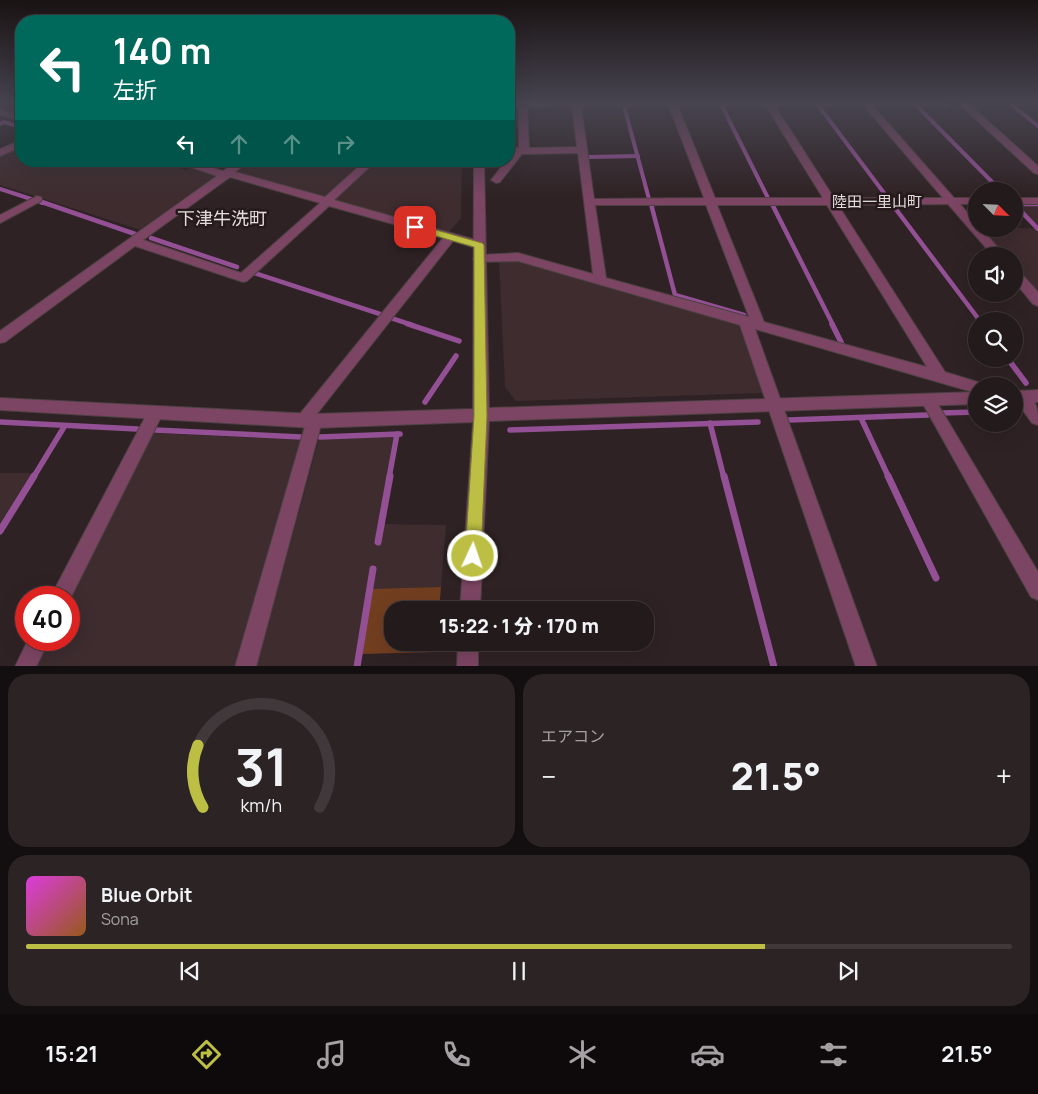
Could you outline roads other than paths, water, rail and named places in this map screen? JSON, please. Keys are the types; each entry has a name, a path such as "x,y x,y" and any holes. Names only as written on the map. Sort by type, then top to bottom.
{"street":[{"path":"519,134 517,150 582,150"},
{"path":"580,134 600,280"},
{"path":"684,134 710,202 751,323 775,406 867,666"},
{"path":"789,134 940,376"},
{"path":"893,134 991,247"},
{"path":"997,134 1038,171"},
{"path":"0,154 15,146"},
{"path":"200,167 450,237 479,252 518,257 968,385"},
{"path":"0,337 236,167"},
{"path":"133,242 243,278 364,167"},
{"path":"471,601 481,416 479,167"},
{"path":"496,180 505,167"},
{"path":"0,220 36,199"},
{"path":"589,202 968,201"},
{"path":"1023,201 1038,201"},
{"path":"245,666 308,421 450,237"},
{"path":"1023,284 1038,301"},
{"path":"1023,397 1038,396"},
{"path":"0,404 308,421 968,398"},
{"path":"928,400 1038,590"},
{"path":"1023,403 1038,418"},
{"path":"66,586 155,413"},
{"path":"25,666 33,651"},
{"path":"467,666 468,651"}],"waterway":[{"path":"632,134 637,156"},
{"path":"736,134 768,198"},
{"path":"840,134 887,197"},
{"path":"945,134 992,182"},
{"path":"588,157 637,156"},
{"path":"637,156 649,199"},
{"path":"0,189 31,199"},
{"path":"38,201 42,203"},
{"path":"39,201 138,235"},
{"path":"656,204 651,204 675,295 744,315"},
{"path":"772,204 833,325"},
{"path":"892,204 973,312"},
{"path":"1038,204 1014,204 1038,229"},
{"path":"151,238 237,267"},
{"path":"254,273 380,314"},
{"path":"391,318 412,325"},
{"path":"408,324 459,341"},
{"path":"832,324 841,342"},
{"path":"425,402 456,356"},
{"path":"1014,367 1026,383"},
{"path":"942,413 968,412"},
{"path":"789,420 927,415"},
{"path":"861,418 889,478"},
{"path":"0,422 137,429"},
{"path":"710,424 758,422"},
{"path":"510,430 710,424"},
{"path":"710,424 724,478"},
{"path":"33,478 64,427"},
{"path":"155,430 301,437"},
{"path":"320,437 397,434"},
{"path":"389,478 397,434"},
{"path":"0,531 34,476"},
{"path":"378,542 390,476"},
{"path":"724,476 774,666"},
{"path":"888,476 936,578"},
{"path":"357,666 373,569"}],"district":[{"name":"陸田一里山町","path":"877,202"},
{"name":"下津牛洗町","path":"222,219"}]}
